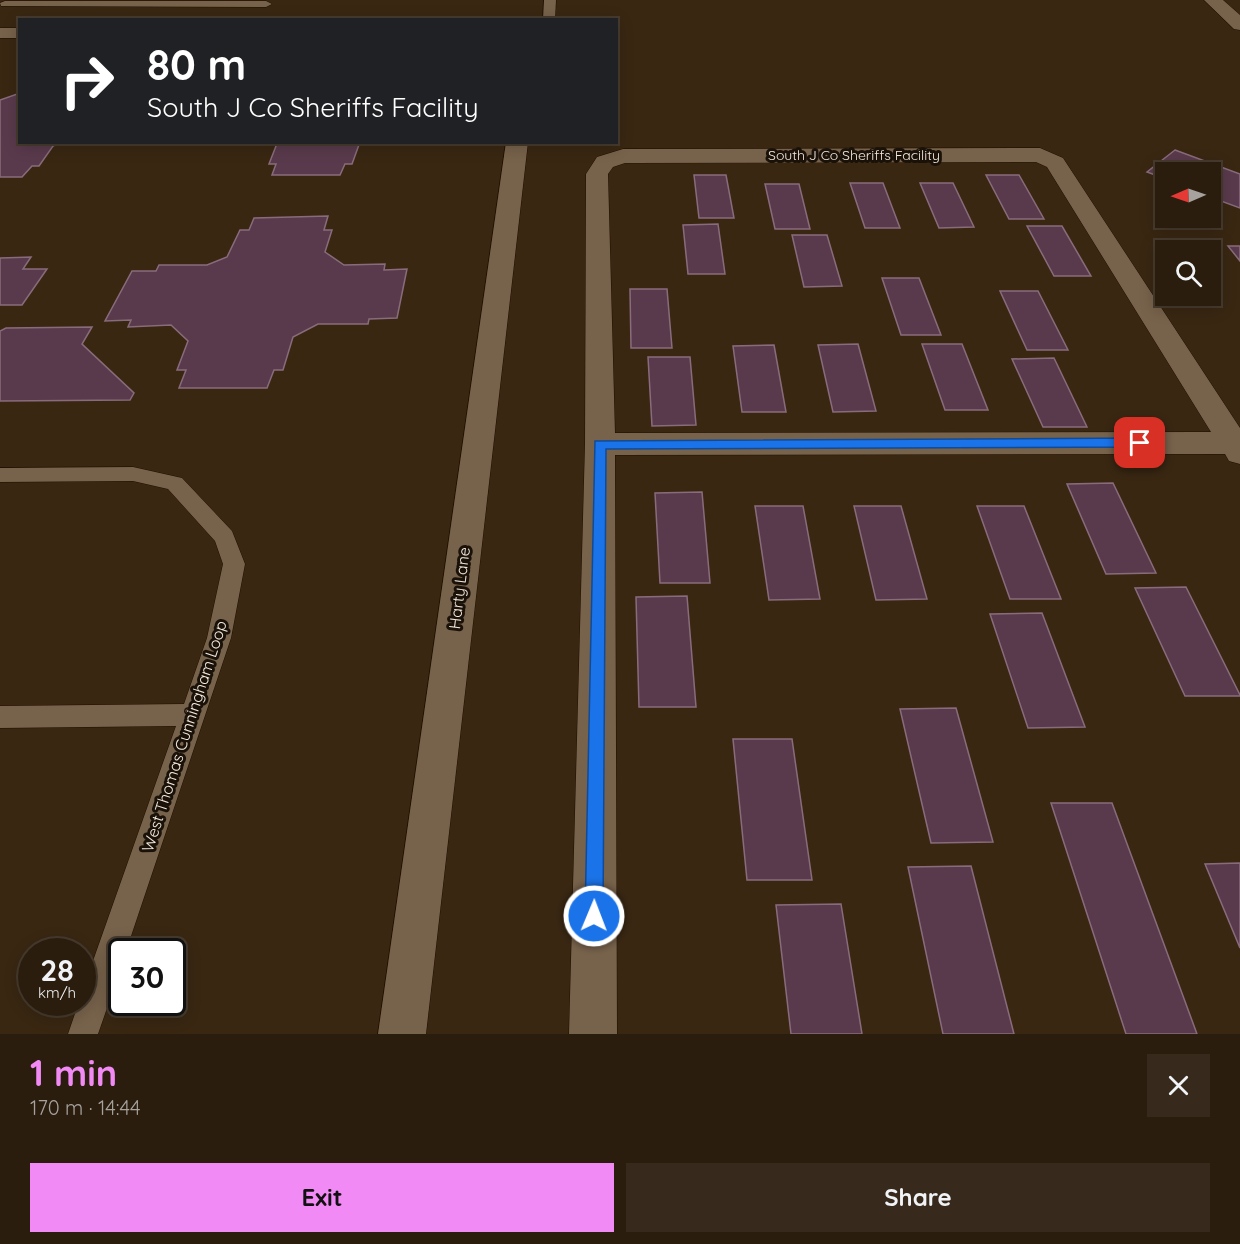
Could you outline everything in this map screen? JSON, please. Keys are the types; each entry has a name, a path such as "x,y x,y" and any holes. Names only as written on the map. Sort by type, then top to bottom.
{"street":[{"path":"1213,0 1240,25"},
{"path":"0,33 18,33"},
{"name":"Harty Lane","path":"402,1034 517,144"},
{"name":"South J Co Sheriffs Facility","path":"593,1034 600,444 597,174 605,162 623,156 1000,154 1040,156 1055,163 1238,446"},
{"name":"South J Co Sheriffs Facility","path":"600,444 1238,446"}],"lane":[{"path":"549,18 550,0"},
{"path":"5,4 267,2"},
{"path":"257,18 267,2"},
{"name":"West Thomas Cunningham Loop","path":"0,476 133,474 175,483 224,537 234,564 219,638 83,1034"},
{"path":"0,717 193,715"}],"building":[{"path":"18,94 18,144 58,144 53,146 39,166 32,166 22,177 0,177 0,100"},
{"path":"273,144 359,144 352,164 345,164 340,175 272,175 276,164 269,164 276,146"},
{"path":"1175,150 1208,162 1160,162"},
{"path":"1155,166 1155,175 1147,172"},
{"path":"1221,167 1240,174 1240,208 1221,201"},
{"path":"694,175 726,175 734,218 699,218"},
{"path":"986,175 1019,175 1044,219 1009,219"},
{"path":"850,183 883,183 900,228 865,228"},
{"path":"920,183 953,183 974,227 939,228"},
{"path":"765,184 799,184 810,229 775,229"},
{"path":"328,216 324,230 332,230 325,252 344,265 385,264 384,270 407,269 397,318 369,319 368,324 318,324 293,337 283,370 274,370 267,388 179,388 186,370 177,370 188,341 171,325 128,327 131,320 105,321 132,271 156,271 159,265 207,265 227,257 240,230 249,230 254,218"},
{"path":"718,224 725,274 688,274 683,225"},
{"path":"1027,226 1062,226 1091,276 1054,276"},
{"path":"792,235 827,235 842,286 804,287"},
{"path":"1228,246 1240,246 1240,261"},
{"path":"31,257 23,269 47,269 22,305 0,305 0,258"},
{"path":"882,278 919,278 941,335 901,335"},
{"path":"630,289 667,289 672,348 631,348"},
{"path":"1000,291 1038,291 1068,350 1027,350"},
{"path":"92,327 82,344 134,393 130,400 0,401 0,331 6,328"},
{"path":"858,344 876,411 833,412 818,345"},
{"path":"922,344 962,344 988,410 945,410"},
{"path":"774,345 786,412 742,412 733,346"},
{"path":"648,357 690,357 696,425 652,426"},
{"path":"1054,358 1087,427 1043,427 1012,359"},
{"path":"1113,483 1156,573 1106,574 1067,484"},
{"path":"702,492 710,583 660,583 655,493"},
{"path":"755,506 803,506 820,599 769,600"},
{"path":"854,506 901,506 927,599 876,600"},
{"path":"977,506 1024,506 1061,599 1010,599"},
{"path":"1186,587 1240,696 1185,696 1135,588"},
{"path":"687,596 696,707 639,707 636,597"},
{"path":"1042,613 1085,727 1028,728 990,614"},
{"path":"956,708 993,842 931,843 900,709"},
{"path":"733,739 792,739 812,880 747,880"},
{"path":"1051,803 1112,803 1197,1034 1126,1034"},
{"path":"1240,863 1240,948 1205,864"},
{"path":"971,866 1014,1034 943,1034 908,867"},
{"path":"841,904 862,1034 791,1034 776,905"}],"route":[{"path":"594,916 600,444 1140,443"}]}
